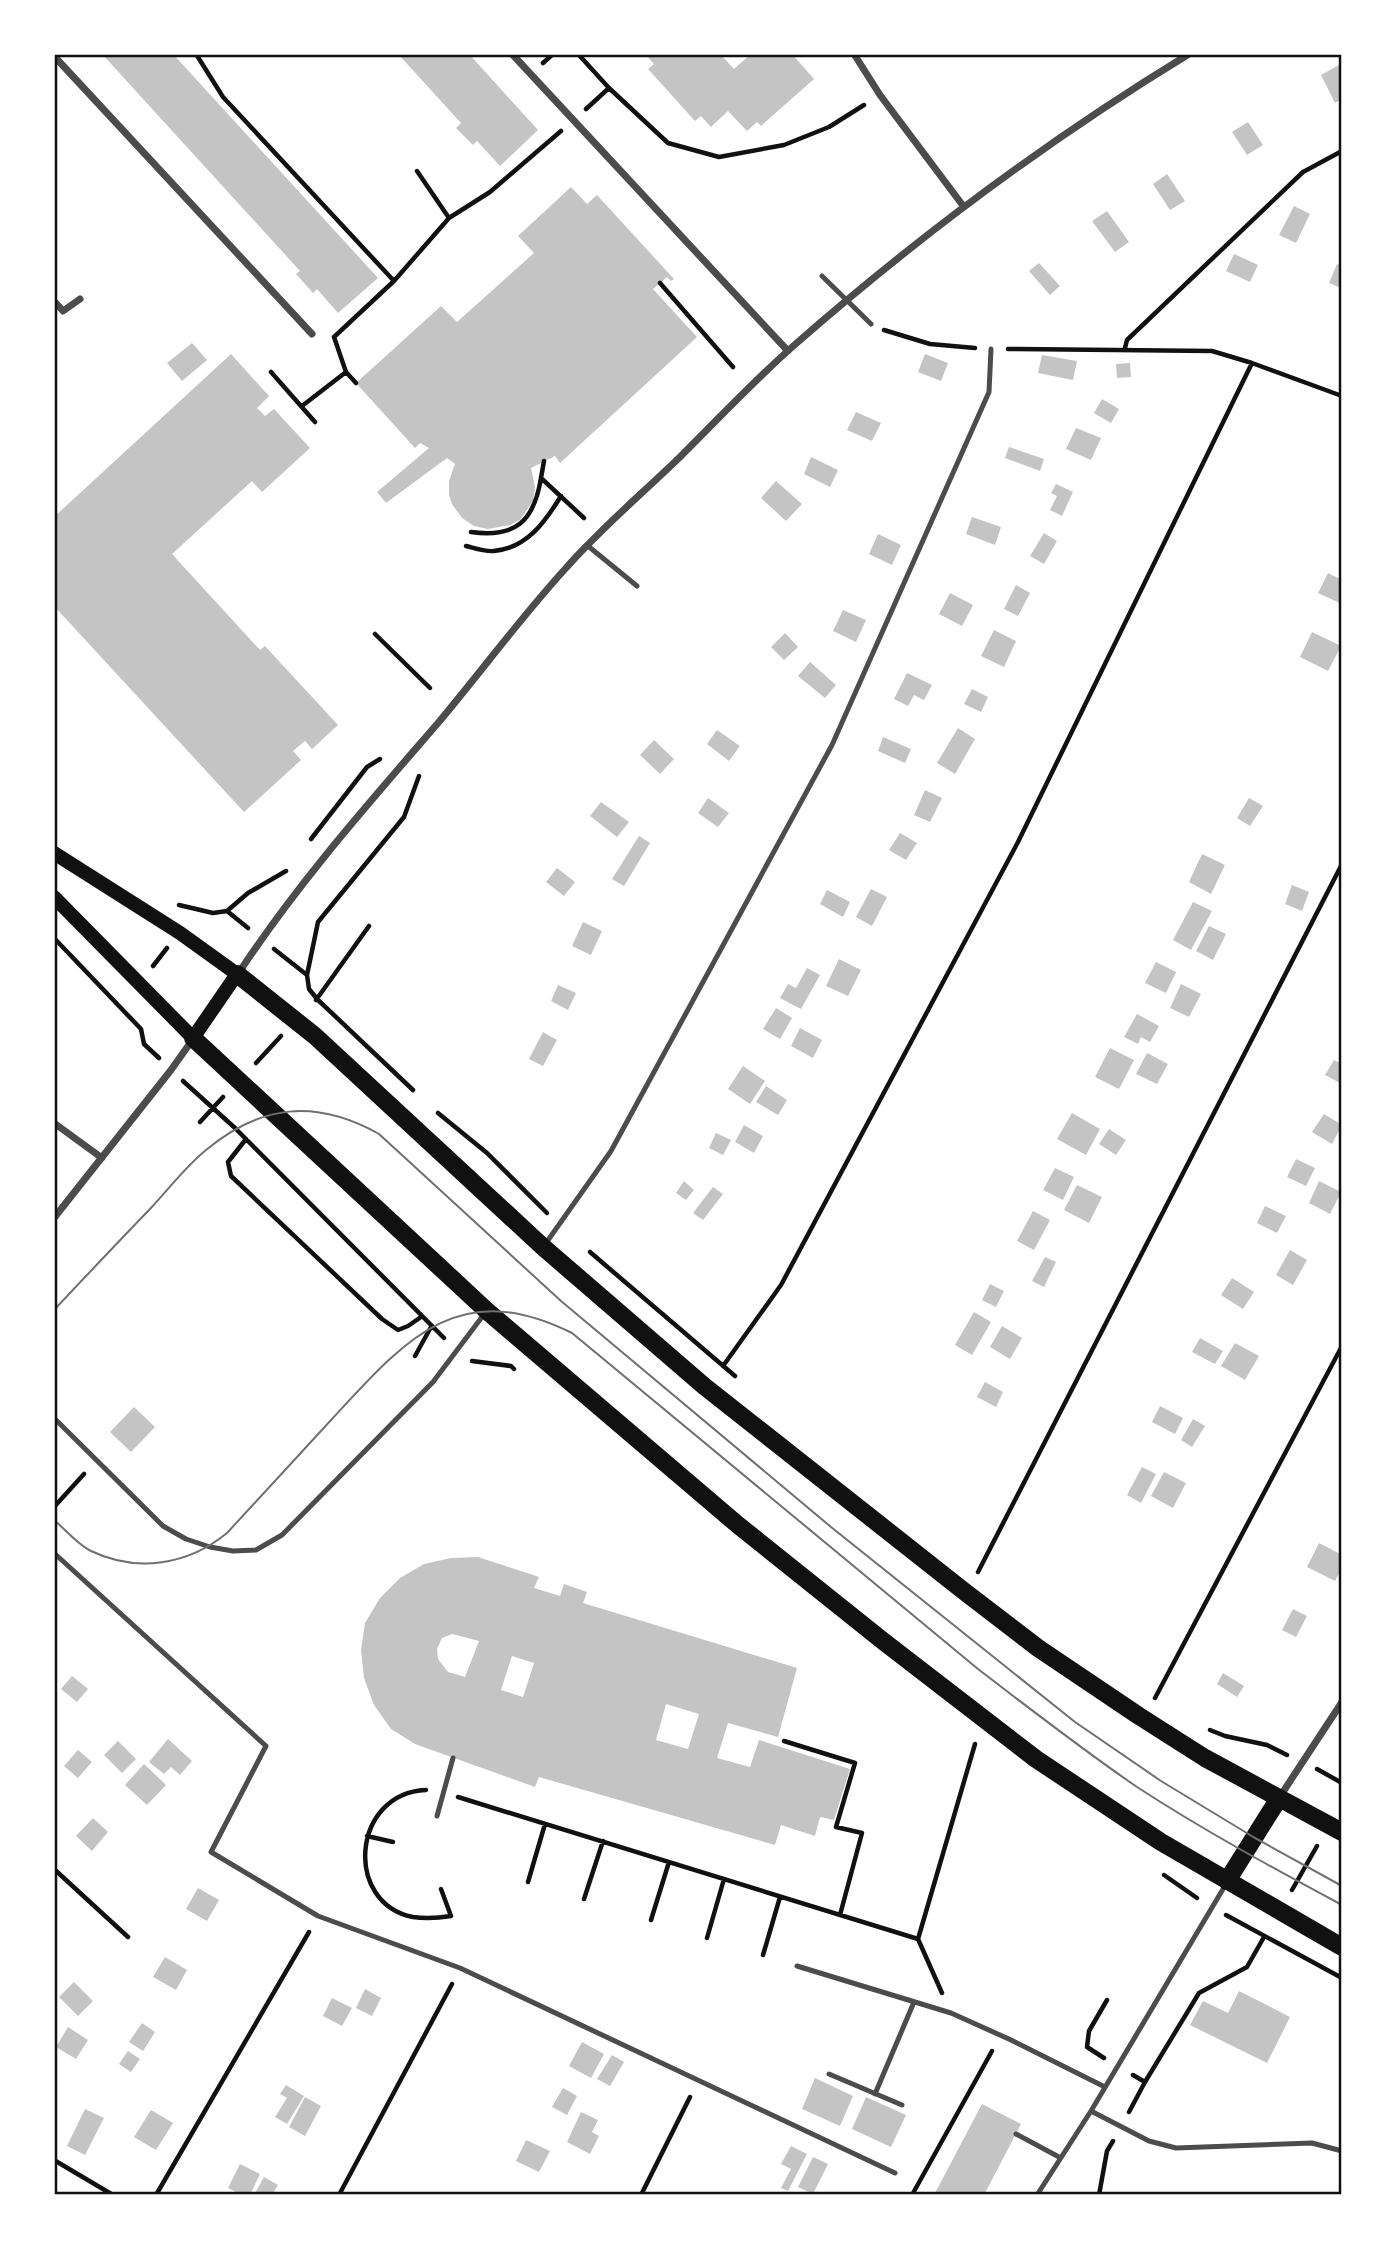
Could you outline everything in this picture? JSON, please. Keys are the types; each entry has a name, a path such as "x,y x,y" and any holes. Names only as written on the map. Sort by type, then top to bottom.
{"main road":[{"path":"54,853 180,933 297,1020 452,1160 543,1247 704,1386 1038,1648 1172,1737 1335,1828"},
{"path":"54,897 193,1038 487,1311 727,1516 1036,1759 1161,1842 1342,1947"},
{"path":"193,1038 237,974"},
{"path":"1227,1881 1279,1798"}],"street":[{"path":"512,54 788,351"},
{"path":"853,54 880,95 964,207"},
{"path":"237,974 277,917 380,788 566,567 788,351 964,207 1046,148 1189,54"},
{"path":"54,55 312,334"},
{"path":"54,301 63,312 80,299"},
{"path":"54,1218 171,1070 193,1038"},
{"path":"54,1123 102,1158"},
{"path":"1279,1798 1342,1702"}],"lane":[{"path":"822,275 871,324"},
{"path":"543,1247 611,1151 832,745 989,392 991,349"},
{"path":"588,546 637,586"},
{"path":"54,1418 163,1526 186,1539 233,1551 256,1550 282,1535 433,1382 487,1311"},
{"path":"54,1553 266,1746 211,1852 318,1916 460,1968 895,2173"},
{"path":"437,1816 453,1758"},
{"path":"1037,2195 1091,2111 1227,1881"},
{"path":"797,1966 951,2013 1105,2087"},
{"path":"876,2094 914,2002"},
{"path":"829,2074 902,2105"},
{"path":"1091,2111 1149,2141 1176,2148 1312,2143 1342,2151"},
{"path":"1016,2134 1059,2157"}],"path":[{"path":"196,54 223,97 394,281"},
{"path":"578,54 609,88 668,143 719,157 785,145 829,127 880,95"},
{"path":"334,337 394,281 449,218 490,192 609,88"},
{"path":"1125,348 1127,340 1303,172 1342,151"},
{"path":"417,171 449,218"},
{"path":"660,283 733,367"},
{"path":"871,324 930,344 991,349 1125,348 1212,351 1342,396"},
{"path":"312,334 334,337"},
{"path":"334,337 346,372 356,383"},
{"path":"723,1366 782,1285 1011,855 1252,363"},
{"path":"271,372 315,422"},
{"path":"302,406 346,372"},
{"path":"471,533 508,531 521,525 538,499 544,461"},
{"path":"541,478 584,518"},
{"path":"466,546 492,551 529,539 547,520 561,496"},
{"path":"375,634 430,688"},
{"path":"308,842 367,767"},
{"path":"307,975 318,922 404,817"},
{"path":"117,1007 198,909 213,913 227,911 248,893 283,874 292,863"},
{"path":"978,1572 1342,864"},
{"path":"200,1122 317,999 369,926"},
{"path":"54,938 117,1007 141,1029 144,1044"},
{"path":"317,999 416,1093"},
{"path":"436,1112 487,1153 558,1225 743,1383"},
{"path":"246,1139 228,1163 232,1176 382,1319 398,1330 421,1317"},
{"path":"415,1356 431,1327"},
{"path":"1155,1698 1342,1346"},
{"path":"54,1507 96,1460"},
{"path":"968,1563 989,1579"},
{"path":"1144,1690 1166,1705"},
{"path":"1208,1729 1225,1737 1267,1745"},
{"path":"785,1741 855,1763 836,1827 862,1833 840,1915"},
{"path":"951,2013 918,1940 975,1744"},
{"path":"1335,1779 1342,1783"},
{"path":"441,1889 452,1916 411,1916 392,1908 374,1890 364,1864 367,1836 374,1818 387,1803 405,1793 423,1789 443,1792 918,1940"},
{"path":"528,1882 545,1824"},
{"path":"1107,2000 1089,2031 1087,2047 1145,2082 1199,1993 1247,1967 1279,1912 1335,1828"},
{"path":"367,1836 393,1842"},
{"path":"583,1899 603,1841"},
{"path":"651,1920 669,1862"},
{"path":"54,1869 128,1937"},
{"path":"707,1938 724,1879"},
{"path":"763,1955 780,1897"},
{"path":"156,2195 318,1916"},
{"path":"339,2195 460,1968"},
{"path":"912,2195 1001,2035"},
{"path":"641,2195 698,2080"},
{"path":"54,2160 113,2195"}],"building":[{"path":"102,54 173,54 378,278 338,313 317,289 313,293 296,274 300,271"},
{"path":"398,54 469,54 538,130 500,166 477,141 473,145 456,128 461,123"},
{"path":"645,54 720,54 734,69 751,54 792,54 814,79 761,126 757,122 747,131 728,111 711,127 701,116 695,121 648,69 654,64"},
{"path":"1339,65 1342,69 1342,99 1335,103 1321,75"},
{"path":"1248,122 1263,145 1247,155 1232,132"},
{"path":"1167,174 1185,201 1170,210 1153,184"},
{"path":"571,187 587,204 597,195 674,279 671,281 667,277 653,289 697,337 560,463 555,456 531,468 535,487 533,501 520,520 510,525 488,529 474,526 462,518 449,495 449,481 455,464 447,458 386,503 377,492 429,448 420,443 415,448 356,383 441,306 457,322 534,253 518,236"},
{"path":"1294,206 1310,214 1296,243 1279,235"},
{"path":"1107,211 1129,242 1115,252 1092,221"},
{"path":"1234,254 1258,265 1250,282 1226,271"},
{"path":"1039,263 1060,286 1050,295 1029,271"},
{"path":"1337,264 1342,266 1341,288 1329,283"},
{"path":"192,343 207,360 182,381 167,363"},
{"path":"231,354 269,396 257,408 265,416 274,409 310,448 262,492 252,481 172,554 260,650 265,646 338,725 312,749 305,741 293,751 301,760 244,812 54,606 54,517"},
{"path":"925,354 948,363 941,381 918,372"},
{"path":"1042,355 1077,361 1073,380 1038,373"},
{"path":"1130,363 1131,377 1117,378 1116,364"},
{"path":"1102,399 1119,409 1111,423 1094,413"},
{"path":"856,412 881,423 872,441 847,430"},
{"path":"1076,428 1101,438 1091,460 1066,449"},
{"path":"1009,447 1044,459 1040,471 1005,458"},
{"path":"811,457 838,470 830,487 804,474"},
{"path":"776,481 802,504 786,521 761,498"},
{"path":"1056,484 1073,492 1062,516 1050,510 1057,496 1051,493"},
{"path":"972,517 1001,527 995,545 966,534"},
{"path":"1044,533 1057,541 1044,564 1030,556"},
{"path":"878,534 901,545 892,565 869,554"},
{"path":"1328,573 1342,580 1342,604 1318,593"},
{"path":"1016,585 1030,593 1018,616 1004,609"},
{"path":"950,593 973,605 962,626 939,614"},
{"path":"843,610 866,620 856,642 833,631"},
{"path":"994,630 1016,641 1004,667 981,656"},
{"path":"1312,632 1341,646 1328,671 1300,657"},
{"path":"785,633 798,647 784,660 771,647"},
{"path":"810,662 836,685 825,698 798,676"},
{"path":"907,673 932,685 924,700 914,695 908,706 894,699"},
{"path":"972,689 988,697 981,712 964,704"},
{"path":"958,728 975,739 955,774 937,763"},
{"path":"717,730 740,746 729,761 707,744"},
{"path":"883,737 911,749 905,763 878,751"},
{"path":"654,740 674,759 660,774 640,755"},
{"path":"925,790 942,798 930,822 914,815"},
{"path":"708,798 729,813 718,827 698,813"},
{"path":"1249,798 1263,806 1250,826 1237,818"},
{"path":"601,802 629,822 617,837 590,816"},
{"path":"900,833 917,843 906,860 889,850"},
{"path":"639,836 650,843 624,886 612,879"},
{"path":"1202,854 1225,865 1211,894 1189,882"},
{"path":"557,868 575,882 564,896 546,882"},
{"path":"1292,885 1309,892 1302,911 1285,904"},
{"path":"871,889 887,897 872,926 856,917"},
{"path":"827,890 850,902 843,917 820,904"},
{"path":"1193,902 1212,911 1191,950 1173,940"},
{"path":"583,922 602,931 591,955 572,946"},
{"path":"1209,926 1226,934 1213,960 1196,951"},
{"path":"839,959 861,970 848,996 826,986"},
{"path":"1156,962 1176,972 1166,993 1145,983"},
{"path":"807,968 820,975 801,1009 780,998 788,984 796,988"},
{"path":"1181,984 1201,994 1189,1017 1170,1008"},
{"path":"558,985 576,993 568,1010 551,1001"},
{"path":"776,1008 792,1018 780,1039 763,1029"},
{"path":"1137,1014 1159,1026 1150,1042 1141,1037 1138,1044 1124,1037"},
{"path":"800,1028 822,1040 813,1058 791,1046"},
{"path":"543,1032 557,1040 543,1066 529,1059"},
{"path":"1110,1048 1134,1060 1119,1089 1095,1077"},
{"path":"1147,1053 1168,1064 1157,1084 1136,1074"},
{"path":"1334,1060 1342,1064 1342,1084 1325,1075"},
{"path":"743,1066 765,1081 750,1104 728,1089"},
{"path":"766,1086 787,1100 778,1115 756,1102"},
{"path":"1072,1113 1100,1129 1086,1155 1057,1139"},
{"path":"1324,1114 1342,1125 1332,1144 1312,1132"},
{"path":"744,1125 763,1136 754,1153 735,1142"},
{"path":"1109,1129 1126,1140 1116,1155 1099,1144"},
{"path":"716,1133 731,1140 723,1155 709,1148"},
{"path":"1296,1159 1315,1168 1306,1186 1287,1177"},
{"path":"1055,1168 1074,1177 1063,1200 1043,1190"},
{"path":"684,1181 694,1190 686,1200 676,1193"},
{"path":"1319,1181 1341,1192 1330,1214 1309,1203"},
{"path":"1077,1185 1102,1197 1089,1223 1064,1210"},
{"path":"713,1187 723,1194 703,1220 693,1213"},
{"path":"1265,1206 1286,1216 1277,1233 1257,1223"},
{"path":"1033,1211 1050,1220 1034,1250 1017,1241"},
{"path":"1290,1250 1307,1260 1293,1285 1276,1275"},
{"path":"1045,1257 1056,1262 1044,1287 1032,1281"},
{"path":"1232,1278 1254,1292 1243,1309 1221,1295"},
{"path":"990,1284 1004,1291 996,1307 982,1300"},
{"path":"974,1312 991,1322 972,1355 955,1345"},
{"path":"1002,1326 1022,1338 1010,1359 990,1347"},
{"path":"1200,1338 1223,1351 1215,1364 1192,1352"},
{"path":"1235,1343 1259,1356 1245,1380 1221,1366"},
{"path":"985,1382 1003,1392 996,1407 977,1397"},
{"path":"1160,1406 1183,1418 1175,1434 1152,1422"},
{"path":"134,1407 155,1427 131,1452 110,1432"},
{"path":"1193,1419 1205,1426 1192,1447 1181,1440"},
{"path":"1142,1467 1156,1474 1141,1503 1127,1495"},
{"path":"1164,1472 1186,1483 1173,1508 1151,1496"},
{"path":"1319,1543 1342,1555 1342,1568 1335,1581 1307,1567"},
{"path":"478,1557 539,1577 534,1588 560,1596 564,1584 587,1592 583,1603 797,1668 778,1737 728,1723 717,1758 750,1767 759,1740 850,1769 834,1820 820,1817 815,1836 781,1825 775,1845 539,1777 535,1787 415,1744 391,1729 374,1705 364,1678 361,1650 365,1623 380,1598 400,1578 424,1564 451,1558","holes":["452,1634 479,1641 465,1677 448,1672 438,1659 437,1649 442,1638","512,1656 534,1663 523,1697 501,1690","666,1704 699,1714 688,1749 656,1740"]},
{"path":"1293,1609 1307,1616 1296,1637 1282,1630"},
{"path":"1223,1673 1244,1686 1237,1697 1217,1684"},
{"path":"72,1676 88,1689 77,1702 61,1689"},
{"path":"168,1739 192,1761 180,1775 171,1767 164,1774 149,1762"},
{"path":"118,1741 136,1759 122,1773 104,1755"},
{"path":"78,1750 92,1762 78,1778 64,1766"},
{"path":"144,1764 166,1785 147,1805 125,1785"},
{"path":"93,1818 108,1832 92,1851 76,1836"},
{"path":"198,1888 219,1900 207,1921 186,1909"},
{"path":"165,1957 187,1970 176,1990 153,1977"},
{"path":"74,1982 93,2001 78,2016 59,1997"},
{"path":"365,1989 381,1998 372,2016 356,2008"},
{"path":"1239,1991 1290,2017 1267,2063 1190,2025 1203,2001 1228,2013"},
{"path":"332,1998 352,2008 342,2026 323,2016"},
{"path":"142,2023 155,2032 143,2051 129,2042"},
{"path":"68,2027 88,2040 76,2059 56,2047"},
{"path":"582,2042 604,2054 591,2078 569,2066"},
{"path":"128,2051 140,2059 131,2072 119,2064"},
{"path":"612,2055 624,2062 610,2086 597,2079"},
{"path":"815,2078 853,2096 840,2126 802,2109"},
{"path":"286,2085 304,2096 287,2124 275,2117 287,2098 280,2094"},
{"path":"563,2088 577,2096 567,2115 552,2107"},
{"path":"305,2097 321,2106 305,2136 289,2127"},
{"path":"866,2097 906,2115 891,2147 852,2129"},
{"path":"982,2104 1021,2124 984,2195 934,2195"},
{"path":"85,2109 104,2118 85,2155 67,2146"},
{"path":"151,2110 173,2123 156,2150 134,2137"},
{"path":"581,2112 598,2120 592,2132 599,2136 590,2154 567,2142"},
{"path":"526,2140 550,2151 539,2172 516,2161"},
{"path":"791,2146 807,2154 788,2191 781,2188 791,2169 781,2164"},
{"path":"813,2157 828,2164 813,2194 798,2187"},
{"path":"240,2164 260,2174 250,2195 242,2195 228,2188"},
{"path":"264,2177 278,2185 272,2195 254,2195"}],"tram line":[{"path":"54,1310 191,1164 227,1135 268,1115 290,1112 333,1115 356,1123 379,1134 561,1301 831,1527 1075,1722 1161,1781 1255,1838 1342,1886"},
{"path":"54,1520 76,1541 108,1558 126,1562 162,1562 196,1552 227,1533 359,1390 410,1342 437,1325 465,1314 497,1311 532,1317 572,1333 978,1669 1097,1759 1187,1818 1342,1905"}]}
